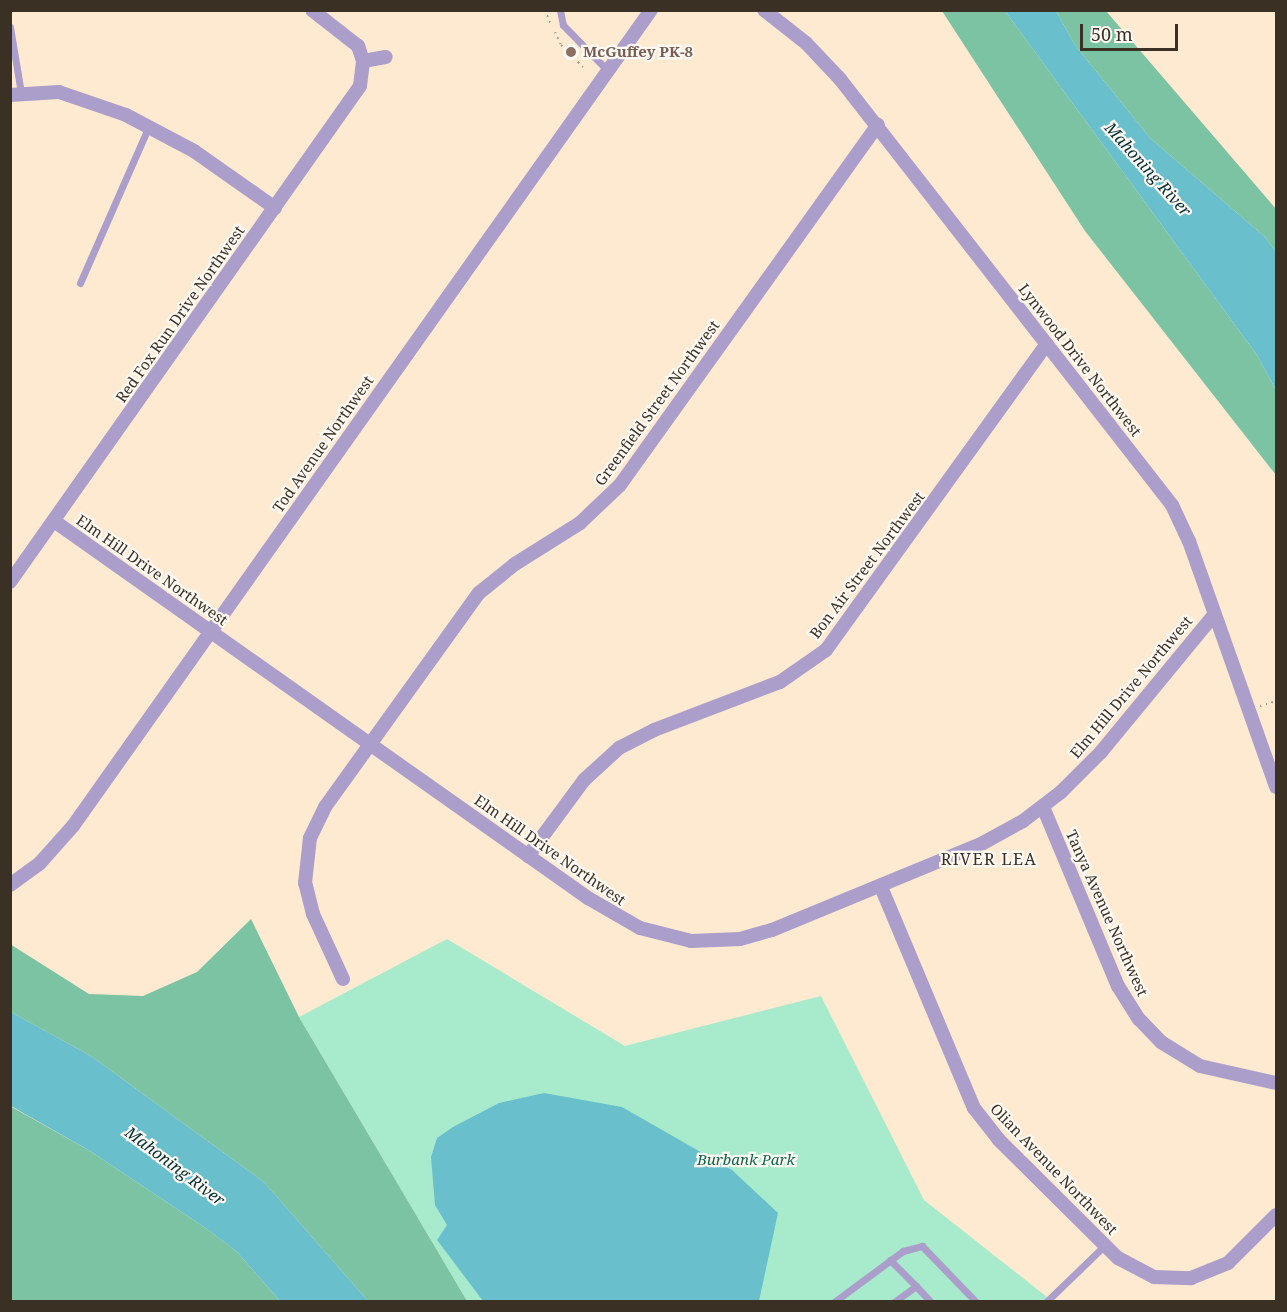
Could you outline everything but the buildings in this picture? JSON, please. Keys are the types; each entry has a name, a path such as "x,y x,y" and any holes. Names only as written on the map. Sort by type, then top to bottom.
{"street":[{"path":"312,10 348,36 363,61 386,57"},
{"name":"Tod Avenue Northwest","path":"10,885 58,845 651,10"},
{"name":"Lynwood Drive Northwest","path":"765,10 822,59 878,125 1172,505 1189,541 1276,787"},
{"name":"Red Fox Run Drive Northwest","path":"10,582 358,90 363,61"},
{"path":"16,94 59,92 149,126 194,151 275,208"},
{"name":"Greenfield Street Northwest","path":"343,979 310,906 306,858 319,817 479,593 515,564 580,523 620,485 878,125"},
{"name":"Bon Air Street Northwest","path":"528,856 584,780 619,748 654,730 780,682 826,650 1047,344"},
{"name":"Elm Hill Drive Northwest","path":"54,521 528,856 625,921 657,934 691,941 726,941 757,936 983,843 1043,807 1101,752 1214,615"},
{"name":"Tanya Avenue Northwest","path":"1043,807 1118,986 1138,1019 1161,1042 1200,1066 1276,1083"},
{"name":"Olian Avenue Northwest","path":"881,886 974,1108 999,1140 1129,1266 1164,1279 1191,1278 1227,1263 1276,1215"}],"lane":[{"path":"560,10 563,25 608,71"},
{"path":"10,27 16,94"},
{"path":"80,283 149,126"},
{"path":"1046,1302 1105,1245"},
{"path":"834,1302 912,1246 922,1246 976,1302"},
{"path":"890,1260 931,1302"},
{"path":"894,1302 916,1286"}],"path":[{"path":"545,10 561,45 583,67"},
{"path":"1248,709 1276,701"}],"green space":[{"path":"942,11 1005,11 1257,355 1276,390 1276,475 1085,231"},
{"path":"1056,11 1106,11 1276,209 1276,252 1265,237 1150,138 1075,45"},
{"path":"251,919 299,1017 467,1301 368,1301 264,1182 91,1056 11,1012 10,944 89,994 143,996 197,972"},
{"name":"Burbank Park","path":"447,939 625,1046 821,996 924,1200 1052,1301 467,1301 299,1017"},
{"path":"10,1106 90,1151 207,1229 237,1252 280,1301 11,1301"}],"water":[{"name":"Mahoning River","path":"1005,11 1056,11 1075,45 1150,138 1265,237 1276,252 1276,390 1257,355"},
{"name":"Mahoning River","path":"11,1012 91,1056 264,1182 368,1301 280,1301 237,1252 207,1229 90,1151 11,1106"},
{"path":"544,1093 622,1107 732,1170 778,1213 759,1301 483,1301 437,1240 447,1225 435,1205 431,1157 437,1138 453,1127 499,1103"}],"place":[{"name":"McGuffey PK-8","path":"571,52"}],"district":[{"name":"RIVER LEA","path":"989,859"}]}
